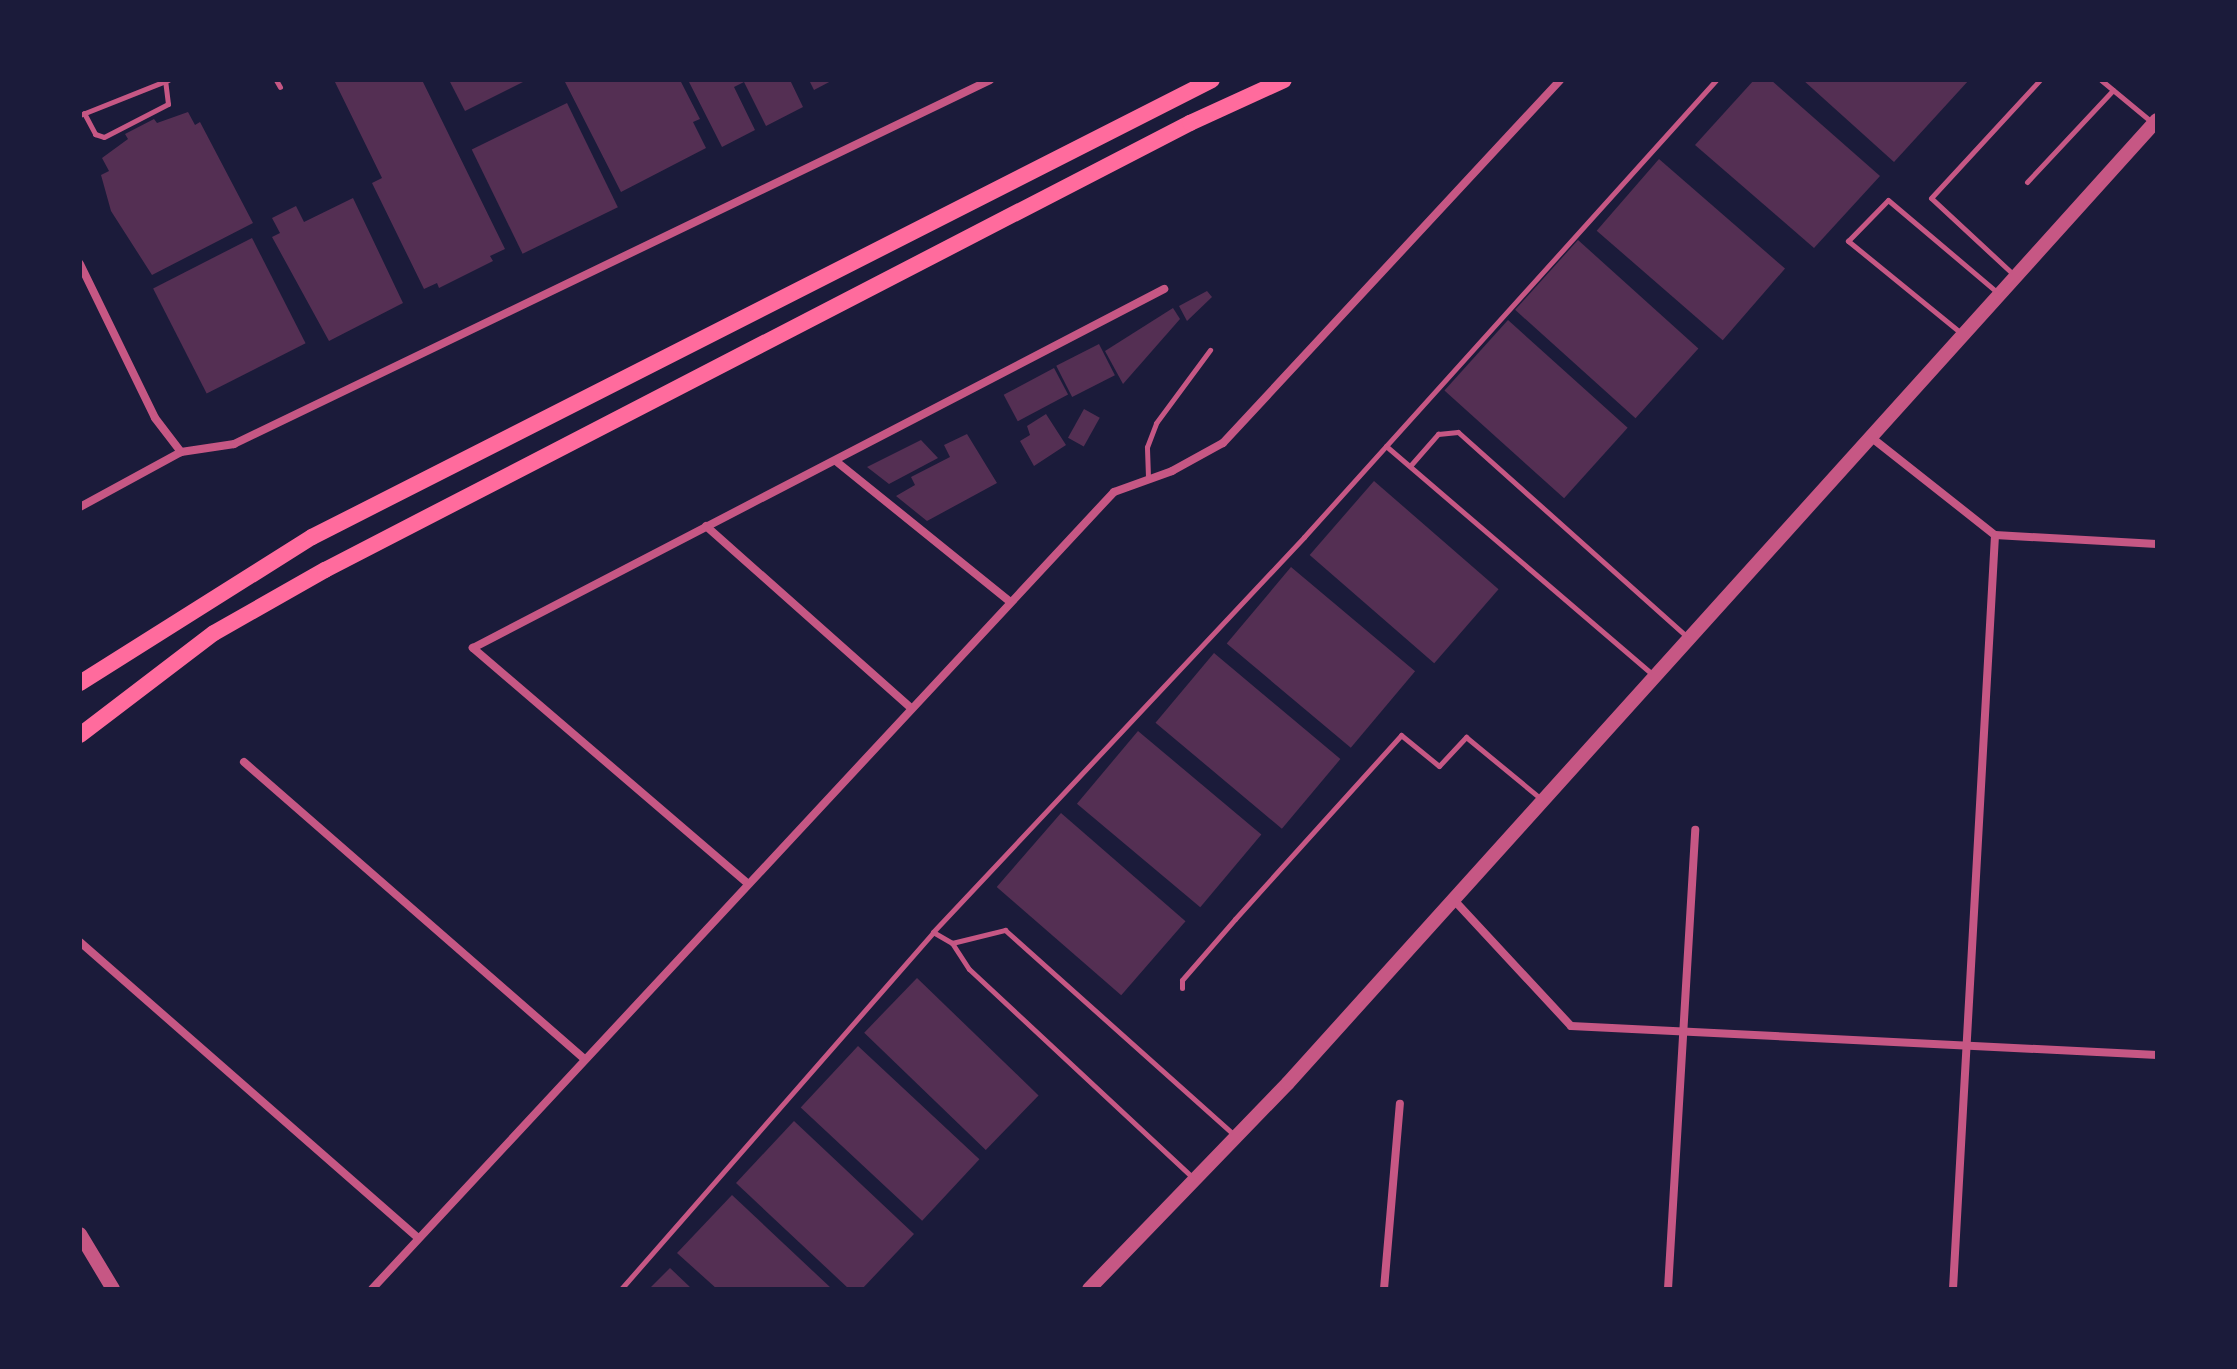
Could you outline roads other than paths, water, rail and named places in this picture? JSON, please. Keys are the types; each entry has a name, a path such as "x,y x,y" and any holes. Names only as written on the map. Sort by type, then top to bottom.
{"main road":[{"path":"80,683 312,537 1212,80"},
{"path":"80,735 214,633 325,570 1190,123 1284,80"}],"street":[{"path":"80,507 181,452 234,444 990,80"},
{"path":"372,1289 746,882 1114,492 1148,477 1172,471 1223,443 1256,412 1560,80"},
{"path":"1089,1289 1196,1181 1453,899 1540,798 1872,438 1997,292 2155,122"},
{"path":"80,264 155,418 181,452"},
{"path":"746,882 473,648 706,526 837,462 1164,289"},
{"path":"1872,438 1995,535 2157,544"},
{"path":"837,462 1009,601"},
{"path":"706,526 910,707"},
{"path":"1953,1289 1995,535"},
{"path":"80,742 109,710"},
{"path":"244,762 584,1059"},
{"path":"1668,1289 1695,830"},
{"path":"1453,899 1571,1026 2157,1055"},
{"path":"80,942 418,1238"},
{"path":"1384,1289 1400,1104"},
{"path":"80,1234 113,1289"}],"lane":[{"path":"276,80 280,87"},
{"path":"621,1289 933,932 1386,446 1716,80"},
{"path":"2014,275 1931,198 2040,80"},
{"path":"2101,80 2155,122"},
{"path":"167,81 168,104 104,137 95,134 82,114 167,81"},
{"path":"2027,182 2113,90"},
{"path":"1961,333 1848,241 1888,200 1997,292"},
{"path":"1148,477 1147,447 1156,423 1210,350"},
{"path":"1410,466 1438,434 1458,432 1688,639"},
{"path":"1386,446 1653,675"},
{"path":"1182,988 1182,980 1401,735 1439,766 1466,737 1540,798"},
{"path":"952,943 1005,930 1236,1137"},
{"path":"933,932 952,943 969,969 1196,1181"}]}
